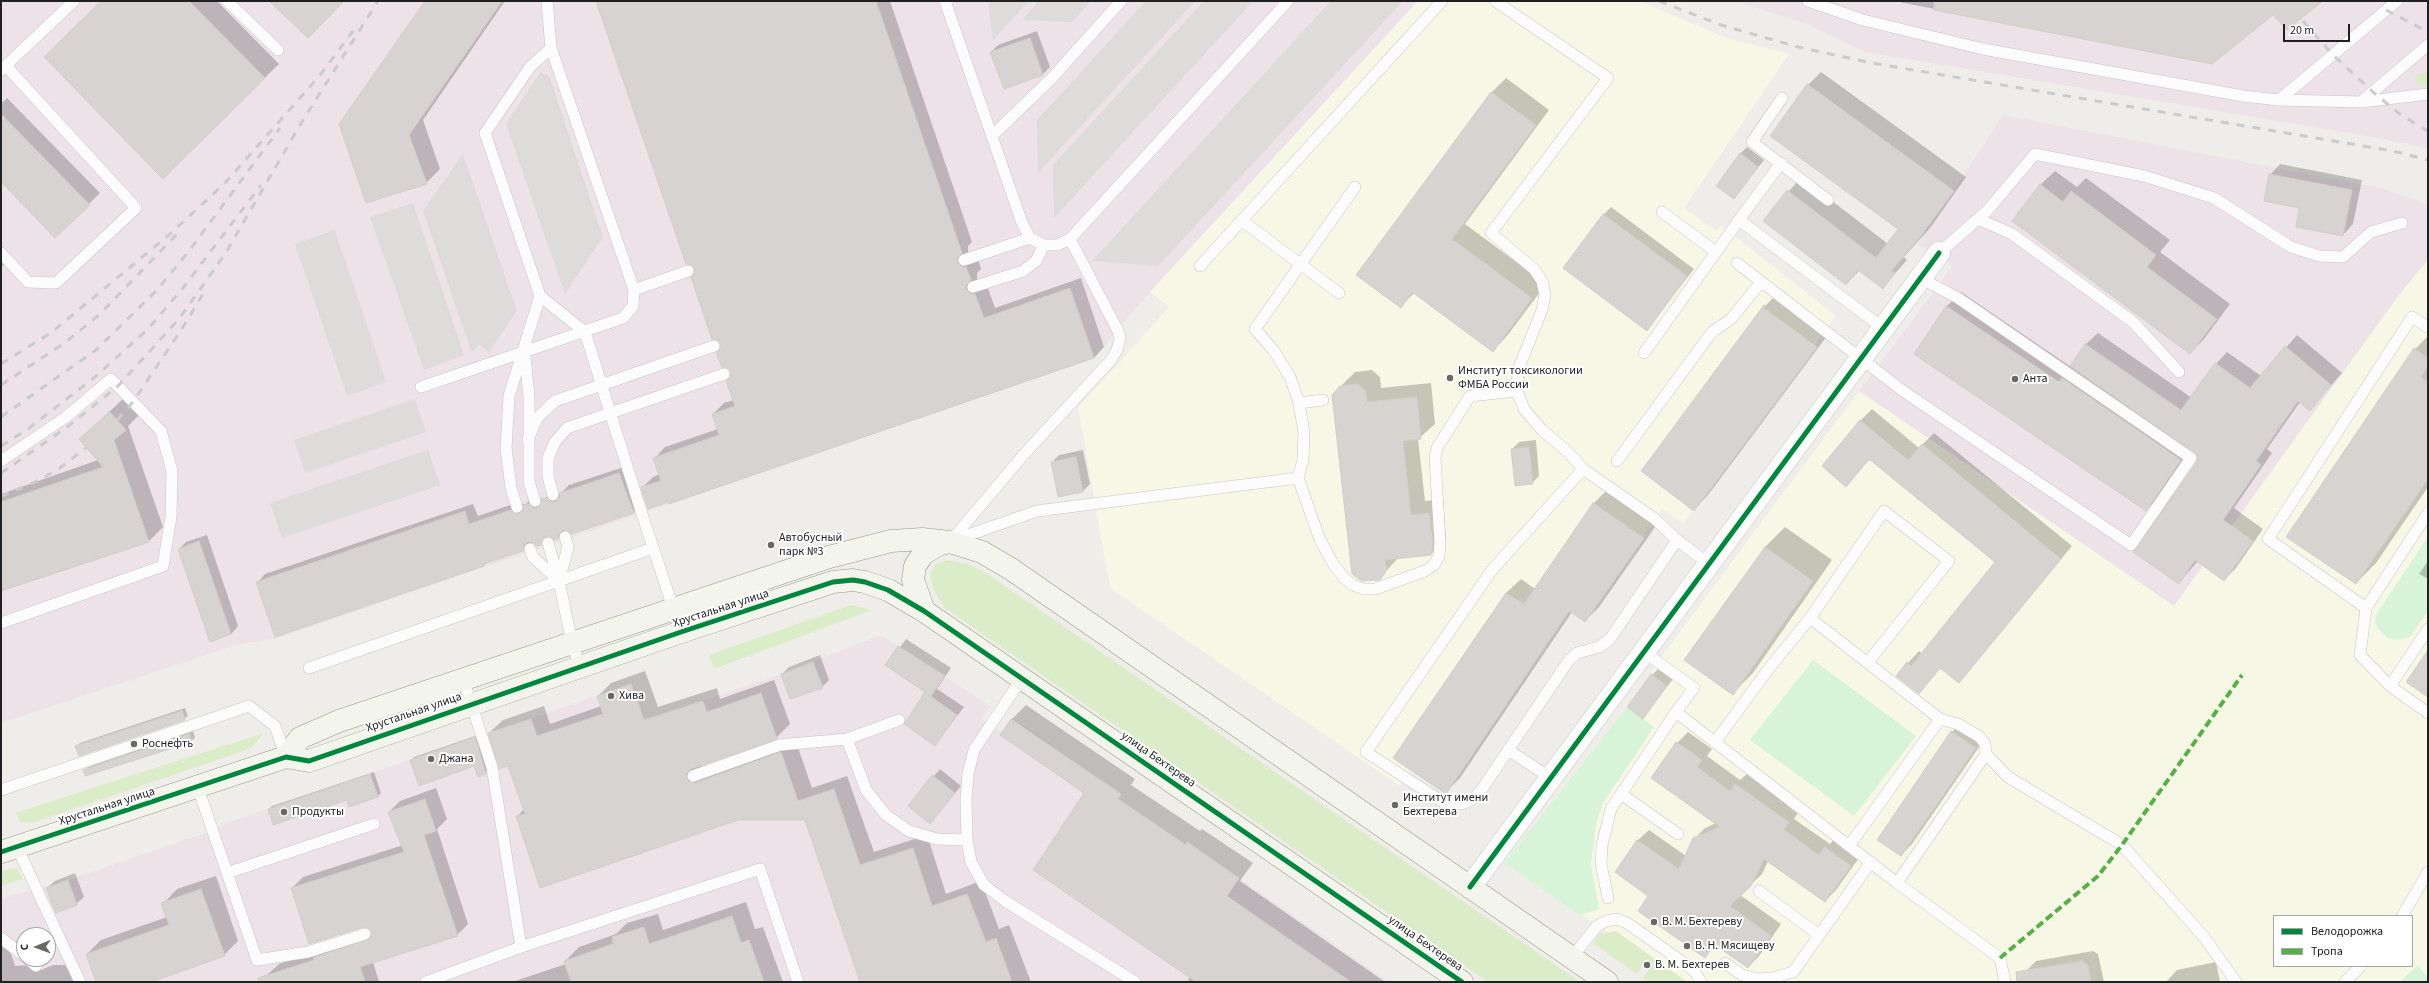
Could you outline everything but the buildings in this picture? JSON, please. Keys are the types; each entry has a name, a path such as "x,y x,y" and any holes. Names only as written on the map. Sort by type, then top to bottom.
{"street":[{"path":"1470,887 1939,253"},
{"name":"Хрустальная улица","path":"286,757 300,738 340,722 463,679 829,557 891,541 922,539 950,542"},
{"path":"924,611 913,580 915,566 923,554 938,545 950,542 982,552 1011,569 1572,957 1604,981"},
{"name":"Хрустальная улица","path":"9,849 198,788 286,757 309,761 681,632 833,582"},
{"name":"улица Бехтерева","path":"833,582 865,582 888,590 924,611 1462,982"}],"lane":[{"path":"1,253 28,282 56,283 136,208 4,68 74,1"},
{"path":"227,1 278,50"},
{"path":"421,387 623,318 633,306 634,290 551,48 547,1"},
{"path":"944,1 1022,223 1030,238 1044,245 1057,245 1070,239 1288,1"},
{"path":"992,136 1052,78 1121,1"},
{"path":"1200,266 1442,1"},
{"path":"1495,1 1608,78 1491,233 1534,269 1542,281 1545,295 1542,310 1518,370 1517,391 1524,409 1542,430 1568,452 1584,469 1655,519 1677,540 1709,564"},
{"path":"1808,1 1864,20 1983,49 2205,90 2279,100 2361,102 2428,94"},
{"path":"2279,100 2397,1"},
{"path":"2361,102 2428,45"},
{"path":"551,48 530,67 485,133 540,296 585,332 681,632"},
{"path":"1782,98 1752,142 1828,200"},
{"path":"1939,253 1978,219 2035,154 2144,176 2214,198 2291,247 2319,256 2343,257 2371,232 2402,223"},
{"path":"1644,353 1781,163"},
{"path":"1355,187 1255,329 1274,351 1290,378 1299,403 1304,432 1303,460 1298,478 1320,540 1334,565 1353,585 1375,589 1425,571 1434,565 1439,556 1435,458 1437,448 1470,396 1517,391"},
{"path":"1662,212 1716,252"},
{"path":"1978,219 2012,234 2132,322 2179,372"},
{"path":"1241,220 1339,293"},
{"path":"1739,220 1883,328"},
{"path":"964,260 1030,238"},
{"path":"950,542 1026,452 1111,360 1117,350 1120,338 1118,330 1070,239"},
{"path":"973,288 1023,271 1036,261 1044,245"},
{"path":"1737,263 1860,360 2131,545 2191,458 1958,298 1920,278"},
{"path":"634,290 688,271"},
{"path":"1617,462 1712,332 1731,319 1761,282"},
{"path":"517,508 511,488 506,448 509,396 524,352 540,296"},
{"path":"2366,608 2268,539 2412,317 2428,327"},
{"path":"528,439 538,417 554,401 714,346"},
{"path":"524,352 528,396 529,482 535,502"},
{"path":"553,495 548,476 548,458 555,442 567,428 724,374"},
{"path":"1,461 66,417 111,379 161,431 172,471 171,518 163,566 1,623"},
{"path":"1299,403 1323,400"},
{"path":"1584,469 1492,570 1366,752 1441,801 1452,804 1462,804 1472,799 1508,750 1569,660 1577,653 1599,647 1610,639 1677,540"},
{"path":"950,542 1037,511 1298,478"},
{"path":"1716,742 1768,671 1810,618 1884,511 1949,561 1868,662"},
{"path":"2428,513 2366,608 2360,654 2390,686 2428,713"},
{"path":"559,581 568,547 565,537"},
{"path":"548,542 559,581 572,643 580,667"},
{"path":"530,548 533,557 559,581"},
{"path":"309,668 653,548"},
{"path":"1810,618 1940,719 1958,724 1980,737 1985,744 1986,754 2008,777 2122,845 2204,937 2236,982"},
{"path":"2390,686 2428,629"},
{"path":"1608,898 1602,875 1602,845 1611,809 1676,712 1694,688 1644,652"},
{"path":"1022,678 974,750 968,774 967,840 971,862 984,885 1004,901 1135,982"},
{"path":"463,679 492,767 521,947"},
{"path":"1,790 249,706 275,726 286,757"},
{"path":"1676,712 1897,883 2000,958 2005,982"},
{"path":"1849,846 1940,719"},
{"path":"693,776 780,745 847,739 898,720"},
{"path":"847,739 866,790 886,815 909,831 937,839 967,840"},
{"path":"1508,750 1551,778"},
{"path":"1897,883 1986,754"},
{"path":"198,788 257,960 308,952 365,934"},
{"path":"1621,794 1678,834"},
{"path":"227,873 374,824"},
{"path":"9,849 80,982"},
{"path":"1725,963 1742,975 1758,979 1772,978 1793,972 1871,862"},
{"path":"426,982 521,947 760,869 798,982"},
{"path":"2403,915 2428,872"},
{"path":"1759,891 1819,935"},
{"path":"1572,957 1597,926 1606,921 1617,919 1627,922 1687,965 1695,972 1701,982"},
{"path":"1,938 16,950"},
{"path":"2345,982 2360,967"},
{"path":"1116,970 1116,982"}],"shaded area":[{"path":"1,1 1418,1 1150,292 1094,358 278,638 236,645 1,723"},
{"path":"988,1 1029,1 993,40"},
{"path":"1039,1 1091,1 1072,22 1022,20"},
{"path":"1146,1 1195,1 1038,173 1037,120"},
{"path":"1204,1 1253,1 1054,218 1053,165"},
{"path":"1331,1 1403,1 1158,266 1092,261"},
{"name":"Институт токсикологии ФМБА России","path":"1418,1 1639,1 1727,38 1789,54 1684,208 1716,231 1721,225 1836,316 1814,345 1816,347 1683,524 1662,509 1643,536 1644,538 1585,622 1569,611 1446,794 1411,771 1400,786 1110,588 1078,408 1169,307 1150,292"},
{"path":"1735,1 2428,1 2428,148 2373,137 1866,52 1804,23"},
{"path":"540,73 545,74 550,78 603,237 565,294 506,124"},
{"path":"2003,115 2381,188 2428,204 2428,260 2399,295 2174,606 1859,391 1953,266 1918,244"},
{"path":"463,154 517,311 489,352 479,344 472,353 423,211"},
{"path":"413,203 464,355 424,370 370,217"},
{"path":"335,230 386,382 347,396 295,244"},
{"path":"2428,260 2428,982 1682,982 1504,863 1627,707 1670,645 1859,391 2174,606 2399,295"},
{"path":"415,399 426,432 305,473 294,440"},
{"path":"428,450 440,485 282,538 270,503"},
{"path":"881,635 990,706 981,719 991,726 1002,732 1011,719 1028,728 1121,794 1118,799 1186,845 1187,842 1389,982 1,982 1,899 68,880 206,833 226,823 631,684 645,720 781,674"}],"green space":[{"path":"2428,71 2428,84 2421,86 2415,79 2415,76"},
{"path":"2428,537 2428,611 2410,637 2399,640 2388,638 2378,629 2375,622 2376,615"},
{"path":"947,560 969,564 989,575 1580,982 1488,982 945,608 934,591 930,574 936,564"},
{"path":"851,605 872,610 714,669 709,655"},
{"path":"1813,660 1916,736 1854,816 1750,740"},
{"path":"1627,707 1654,727 1603,803 1596,823 1591,865 1599,909 1580,915 1504,863"},
{"path":"264,733 252,747 244,751 32,823 21,822 15,813"},
{"path":"17,868 23,879 1,886 1,871"},
{"path":"1616,931 1687,982 1649,982 1643,978 1652,964 1646,960 1637,974 1593,943 1600,934"},
{"path":"2418,965 2428,978 2428,982 2400,982"}],"railway":[{"path":"1,473 66,428 118,386 179,319 225,254 303,120 378,1"},
{"path":"1659,1 1721,25 1798,47 1872,63 2393,151 2428,160"},
{"path":"2386,10 2428,32"},
{"path":"2303,21 2333,55 2373,92 2401,115 2428,131"},
{"path":"1,364 52,332 170,234 224,184 321,74 353,31"},
{"path":"1,417 96,350 158,289 189,251 280,128"},
{"path":"1,446 28,429 95,377 148,329 183,288 261,185"},
{"path":"1,385 66,342 100,314 179,232"},
{"path":"117,420 133,402 185,324 203,294"},
{"path":"1,496 38,481 60,468 86,448"}],"marked path":[{"path":"2000,958 2098,876 2122,845 2242,675"}],"cycle path":[{"path":"1470,887 1939,253"},
{"path":"1,852 286,757 309,761 681,632 833,582 853,580 865,582 888,590 924,611 1462,982"}],"place":[{"name":"Институт токсикологии ФМБА России","path":"1450,378"},
{"name":"Анта","path":"2015,379"},
{"name":"Автобусный парк №3","path":"771,545"},
{"name":"Хива","path":"611,696"},
{"name":"Роснефть","path":"134,744"},
{"name":"Джана","path":"431,759"},
{"name":"Институт имени Бехтерева","path":"1395,805"},
{"name":"Продукты","path":"284,812"},
{"name":"В. М. Бехтереву","path":"1654,922"},
{"name":"В. Н. Мясищеву","path":"1687,946"},
{"name":"В. М. Бехтерев","path":"1647,965"}]}
